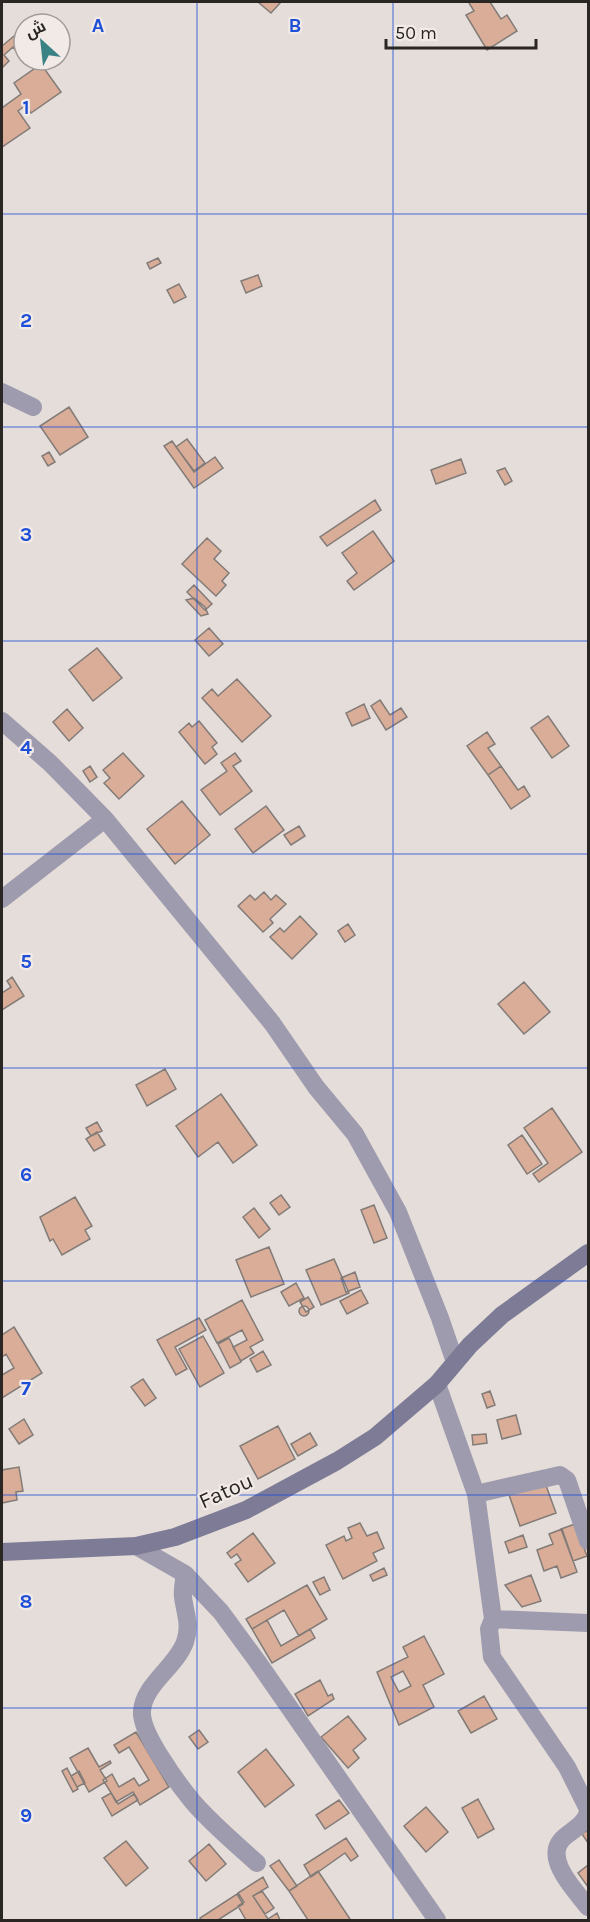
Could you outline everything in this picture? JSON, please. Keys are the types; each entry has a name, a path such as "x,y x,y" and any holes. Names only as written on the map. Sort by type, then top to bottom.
{"street":[{"path":"2,392 33,407"},
{"path":"2,721 50,763 105,819 272,1023 316,1087 356,1134 398,1212 455,1362"},
{"path":"2,899 105,819"},
{"name":"Fatou","path":"2,1552 136,1546 211,1525 289,1488 375,1437 437,1384 455,1362 502,1315 588,1253"},
{"path":"437,1384 476,1494 493,1619 489,1629 492,1656 567,1767 588,1810 583,1823 561,1839 556,1851 561,1872 588,1907"},
{"path":"476,1494 560,1476 567,1480 588,1541"},
{"path":"136,1546 185,1574 207,1595 251,1652 436,1920"},
{"path":"185,1574 182,1595 189,1620 185,1642 175,1660 146,1697 142,1711 142,1723 150,1740 192,1802 256,1863"},
{"path":"493,1619 588,1623"}],"building":[{"path":"258,2 281,2 271,13"},
{"path":"490,2 501,19 507,15 517,31 487,50 466,15 474,11 469,3"},
{"path":"12,38 12,48 4,55 9,61 2,68 2,46"},
{"path":"30,72 47,72 61,92 31,113 26,105 18,111 30,128 2,147 2,108 21,94 14,83"},
{"path":"158,258 161,263 150,269 147,263"},
{"path":"258,275 262,286 246,293 241,281"},
{"path":"179,284 186,297 174,303 167,290"},
{"path":"69,407 88,437 60,455 40,426"},
{"path":"187,439 205,463 194,471 176,447"},
{"path":"172,441 194,472 215,457 223,468 194,488 164,446"},
{"path":"49,452 55,462 48,466 42,456"},
{"path":"461,459 466,473 436,484 431,470"},
{"path":"505,468 512,481 505,485 497,471"},
{"path":"375,500 381,510 327,546 320,537"},
{"path":"373,531 394,561 354,590 347,581 357,573 342,553"},
{"path":"207,538 221,551 214,559 229,573 222,581 226,585 216,596 182,564"},
{"path":"194,585 212,604 205,610 187,592"},
{"path":"194,598 205,607 208,614 201,616 186,600"},
{"path":"209,628 223,644 209,656 195,640"},
{"path":"97,648 122,678 93,701 69,670"},
{"path":"237,679 271,716 242,742 202,698 212,689 218,696"},
{"path":"380,700 390,715 401,708 407,717 386,730 371,706"},
{"path":"364,704 370,718 352,726 346,713"},
{"path":"67,709 83,728 69,741 53,722"},
{"path":"548,716 569,746 552,758 531,728"},
{"path":"199,721 217,743 212,747 217,754 205,764 179,732 189,723 192,727"},
{"path":"487,732 495,744 488,748 501,766 488,775 467,746"},
{"path":"123,753 144,776 119,799 104,783 110,778 103,770"},
{"path":"235,753 241,761 233,766 252,791 220,815 201,790 227,771 221,763"},
{"path":"90,766 97,777 90,782 83,771"},
{"path":"501,766 518,790 524,786 530,796 511,809 488,775"},
{"path":"182,801 210,835 175,864 147,829"},
{"path":"266,806 284,830 253,853 235,829"},
{"path":"299,826 305,836 291,845 284,835"},
{"path":"264,892 271,900 276,895 286,904 270,919 273,923 263,932 238,906 250,895 255,900"},
{"path":"300,916 317,934 292,959 270,937 280,928 284,932"},
{"path":"348,924 355,935 345,942 338,931"},
{"path":"12,977 24,996 2,1010 2,993 11,987 7,981"},
{"path":"524,982 550,1012 524,1034 498,1004"},
{"path":"165,1069 176,1089 147,1106 136,1085"},
{"path":"221,1094 257,1145 233,1163 218,1142 198,1157 176,1126"},
{"path":"552,1108 582,1152 539,1182 533,1174 548,1163 524,1128"},
{"path":"97,1122 102,1131 91,1136 86,1128"},
{"path":"97,1132 105,1145 94,1151 86,1139"},
{"path":"522,1135 542,1164 527,1174 508,1145"},
{"path":"281,1195 290,1207 279,1215 270,1203"},
{"path":"75,1197 92,1226 85,1230 90,1239 62,1255 53,1239 50,1241 40,1217"},
{"path":"374,1205 387,1238 374,1243 361,1210"},
{"path":"254,1208 270,1229 259,1238 243,1217"},
{"path":"269,1247 284,1284 251,1297 236,1260"},
{"path":"334,1259 349,1293 321,1305 306,1270"},
{"path":"355,1272 360,1287 346,1292 341,1278"},
{"path":"296,1283 304,1298 289,1306 281,1292"},
{"path":"361,1290 368,1303 347,1314 340,1301"},
{"path":"308,1297 314,1307 306,1312 300,1302"},
{"path":"242,1300 263,1340 250,1347 254,1353 241,1361 233,1347 247,1340 242,1330 217,1343 205,1320"},
{"path":"304,1306 308,1307 308,1315 304,1316 300,1315 299,1311 300,1307"},
{"path":"199,1318 206,1330 175,1347 187,1369 176,1375 157,1340"},
{"path":"14,1327 42,1373 2,1398 2,1375 14,1368 6,1354 2,1357 2,1335"},
{"path":"203,1336 224,1373 200,1387 179,1349"},
{"path":"229,1338 241,1362 230,1368 218,1344"},
{"path":"263,1351 271,1365 257,1372 250,1359"},
{"path":"143,1379 156,1398 145,1406 131,1387"},
{"path":"490,1391 495,1405 487,1408 482,1394"},
{"path":"516,1415 521,1434 502,1439 497,1420"},
{"path":"24,1419 33,1435 19,1444 9,1429"},
{"path":"278,1426 295,1459 258,1479 240,1446"},
{"path":"310,1433 317,1445 298,1456 291,1444"},
{"path":"486,1434 487,1443 473,1445 472,1435"},
{"path":"19,1467 23,1491 16,1492 17,1500 2,1503 2,1470"},
{"path":"544,1480 556,1513 520,1526 508,1492"},
{"path":"360,1523 367,1536 377,1532 384,1548 373,1553 377,1561 343,1579 326,1545 344,1536 346,1541 352,1538 348,1528"},
{"path":"575,1524 587,1556 573,1561 561,1529"},
{"path":"562,1529 577,1572 561,1578 557,1566 544,1571 537,1550 553,1544 549,1534"},
{"path":"253,1533 275,1563 248,1582 235,1564 241,1560 237,1554 231,1558 227,1553"},
{"path":"523,1535 527,1547 509,1553 505,1542"},
{"path":"384,1568 387,1575 373,1581 370,1575"},
{"path":"531,1575 541,1601 522,1607 505,1585"},
{"path":"324,1577 330,1590 320,1595 313,1582"},
{"path":"307,1585 327,1619 299,1636 284,1610 252,1629 246,1619"},
{"path":"267,1620 281,1646 310,1629 315,1638 272,1663 252,1629"},
{"path":"424,1636 444,1674 423,1685 434,1707 399,1725 377,1672 408,1657 403,1647","holes":["403,1671 411,1686 399,1692 391,1677"]},
{"path":"320,1680 328,1696 332,1694 334,1699 308,1716 295,1694"},
{"path":"484,1696 497,1719 471,1733 458,1711"},
{"path":"348,1716 366,1739 353,1750 359,1758 348,1768 321,1737"},
{"path":"199,1730 208,1742 198,1749 189,1737"},
{"path":"136,1732 169,1787 140,1805 134,1794 118,1804 103,1780 112,1774 119,1787 134,1778 139,1786 149,1780 129,1747 119,1753 114,1745"},
{"path":"88,1748 99,1767 110,1761 111,1763 100,1770 107,1781 89,1792 70,1758"},
{"path":"266,1749 294,1785 265,1807 238,1772"},
{"path":"67,1768 78,1789 73,1792 62,1771"},
{"path":"79,1771 85,1783 77,1787 71,1776"},
{"path":"133,1792 138,1800 112,1816 102,1798 111,1793 116,1802"},
{"path":"478,1799 494,1829 478,1838 462,1808"},
{"path":"339,1800 349,1813 325,1829 316,1815"},
{"path":"426,1807 448,1832 426,1852 404,1826"},
{"path":"588,1830 588,1843 582,1834"},
{"path":"346,1838 358,1856 351,1861 345,1853 311,1877 304,1865"},
{"path":"126,1841 148,1868 126,1886 104,1858"},
{"path":"209,1844 226,1864 206,1881 189,1861"},
{"path":"279,1860 297,1886 289,1891 270,1866"},
{"path":"588,1865 588,1887 578,1873"},
{"path":"318,1871 350,1919 308,1920 289,1891"},
{"path":"263,1877 268,1887 253,1896 268,1919 277,1913 280,1920 246,1920 238,1906 244,1902 238,1893"},
{"path":"262,1891 274,1908 265,1914 253,1896"},
{"path":"237,1894 243,1904 218,1920 201,1920 200,1918"}]}
